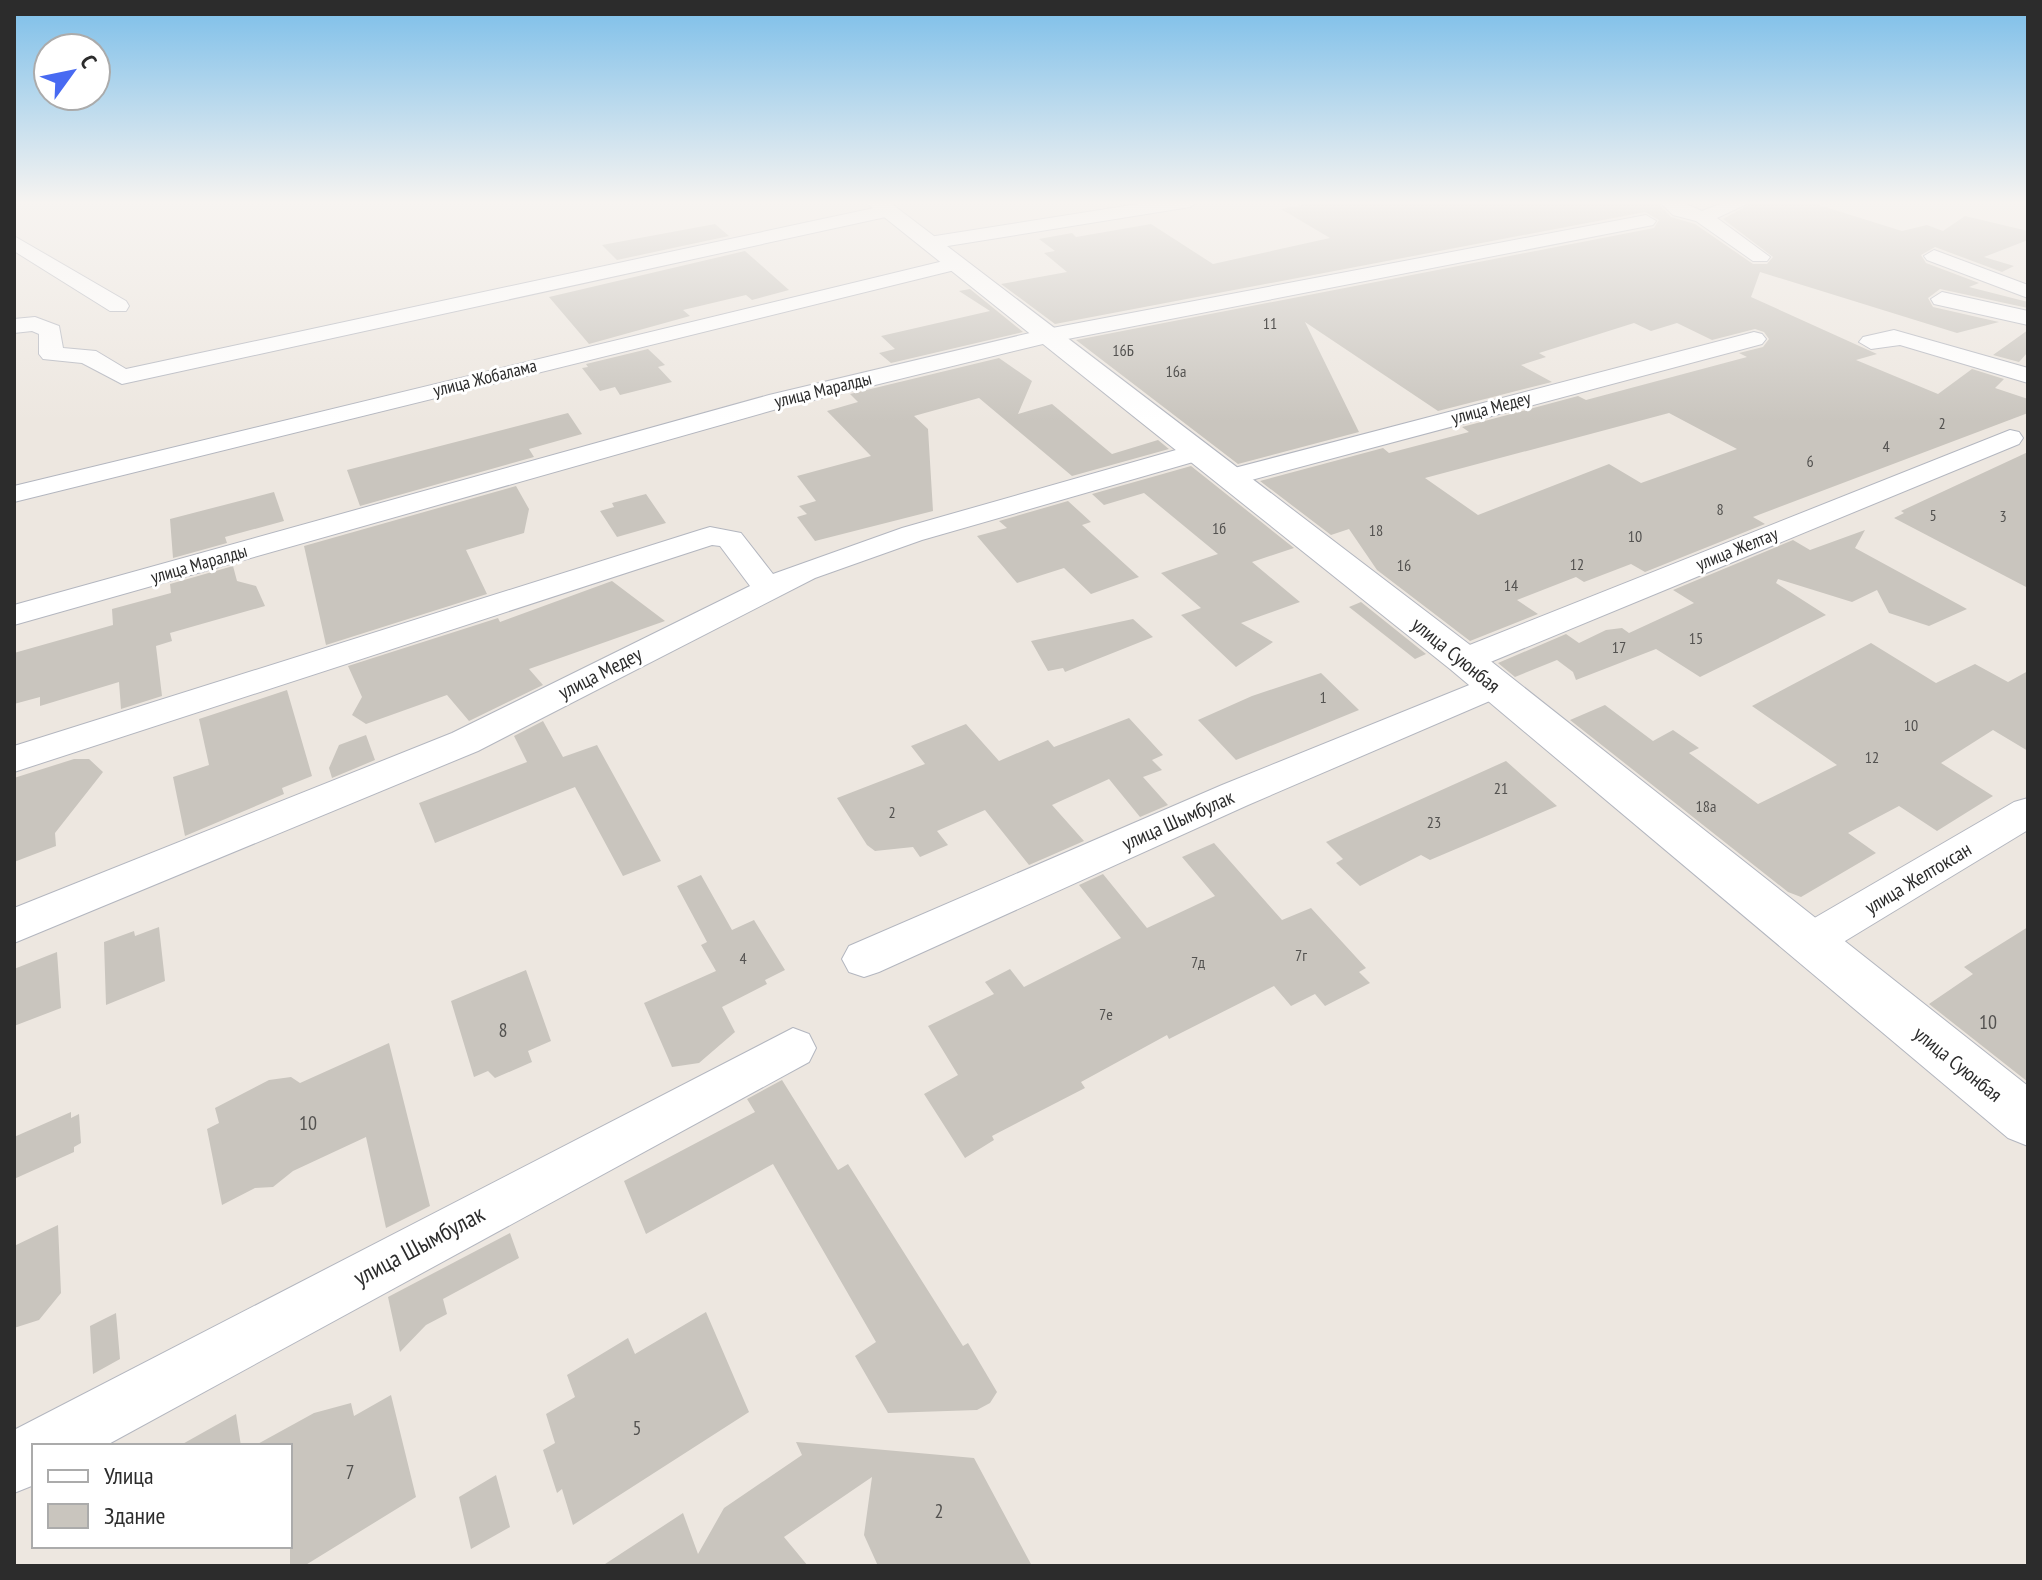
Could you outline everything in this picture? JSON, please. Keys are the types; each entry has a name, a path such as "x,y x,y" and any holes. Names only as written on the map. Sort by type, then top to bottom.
{"street":[{"path":"67,275 118,306"},
{"path":"14,326 45,327 51,331 51,354 88,356 122,377 577,275"},
{"name":"улица Жобалама","path":"14,494 912,275"},
{"name":"улица Суюнбая","path":"970,275 1479,673 2028,1120"},
{"name":"улица Маралды","path":"14,615 755,407 1047,336 1366,275"},
{"path":"1983,275 2028,292"},
{"path":"1942,299 2028,318"},
{"name":"улица Медеу","path":"1229,478 1754,339"},
{"path":"1871,342 1904,339 2028,376"},
{"name":"улица Желтау","path":"1479,673 2010,438"},
{"name":"улица Медеу","path":"14,926 465,742 804,571 912,534 1197,452"},
{"path":"14,759 710,536 730,539 768,589"},
{"name":"улица Шымбулак","path":"864,959 1235,795 1479,673"},
{"name":"улица Желтоксан","path":"1807,943 2028,812"},
{"name":"улица Шымбулак","path":"49,1444 793,1048"},
{"path":"14,1463 32,1453"}],"building":[{"path":"644,275 772,275 789,290 752,300 746,295 683,310 690,316 589,344 549,297"},
{"path":"1052,275 1315,275 1055,324 1001,284"},
{"path":"1413,275 1759,275 1751,297 1877,354 1856,360 1938,394 1972,369 2004,379 1995,388 2028,399 2028,413 1753,517 1765,524 1645,572 1631,564 1584,582 1576,577 1517,600 1538,614 1470,641 1377,570 1349,529 1331,535 1260,481 1383,448 1389,453 1469,432 1462,427 1578,396 1586,400 1747,357 1739,353 1763,347 1769,339 1764,332 1755,329 1712,340 1677,323 1651,331 1634,323 1539,353 1546,357 1521,365 1552,382 1438,411 1305,322 1359,432 1238,464 1076,340","holes":["1669,413 1737,449 1641,483 1609,464 1478,515 1425,478"]},
{"path":"1769,275 1957,275 1979,283 1969,287 2028,302 2028,308 1940,289 1928,298 1933,307 1999,322 1957,333"},
{"path":"970,289 1023,332 891,363 879,353 895,349 881,336 990,311 959,291"},
{"path":"2028,330 2028,352 2019,362 1993,355"},
{"path":"648,349 665,365 658,367 672,382 620,395 615,387 600,391 582,368 588,367 586,364"},
{"path":"999,358 1032,381 1018,414 1052,404 1112,454 1158,440 1169,449 1072,476 979,398 914,416 928,429 933,511 815,541 797,517 807,514 799,506 816,501 797,476 871,456 827,411 858,402 850,394"},
{"path":"568,413 582,434 529,449 534,457 360,506 347,470"},
{"path":"2028,452 2028,588 1894,518 1904,513 1901,511"},
{"path":"1191,466 1294,548 1252,562 1300,602 1241,623 1273,642 1236,667 1181,615 1201,608 1161,573 1218,554 1144,493 1104,505 1092,494"},
{"path":"516,486 529,509 524,533 466,550 487,594 326,645 304,546"},
{"path":"274,492 284,521 225,537 227,543 173,558 170,519"},
{"path":"646,494 666,523 617,537 600,511 614,507 612,503"},
{"path":"1068,501 1091,522 1082,525 1139,577 1091,594 1064,568 1017,583 977,536 1007,528 999,521"},
{"path":"1865,530 1855,548 1967,609 1929,626 1889,613 1877,590 1852,602 1778,579 1776,583 1826,615 1700,677 1656,649 1576,680 1573,672 1557,660 1515,677 1498,663 1566,634 1579,643 1606,630 1622,628 1629,633 1694,603 1673,590 1793,540 1810,550"},
{"path":"233,566 237,581 256,586 265,606 170,633 172,641 156,646 162,696 121,709 119,682 40,706 40,697 14,704 14,653 113,625 112,609 171,593 170,584"},
{"path":"612,581 665,621 529,669 543,685 469,721 447,695 366,724 352,715 362,697 348,666 498,618 500,622"},
{"path":"1361,602 1426,654 1415,659 1349,607"},
{"path":"1133,619 1153,637 1065,672 1063,668 1048,671 1031,641"},
{"path":"1871,643 1936,683 1975,664 2008,682 2028,671 2028,751 1993,730 1941,763 1993,796 1937,831 1899,806 1848,833 1876,853 1801,897 1788,892 1570,720 1605,705 1653,741 1673,730 1699,748 1689,753 1758,804 1837,765 1752,706"},
{"path":"1321,673 1359,710 1236,760 1198,720 1252,696"},
{"path":"287,690 312,776 282,788 284,794 185,836 173,777 209,765 199,719"},
{"path":"1129,718 1163,755 1152,760 1162,770 1143,777 1168,805 1140,817 1109,779 1052,805 1084,841 1029,865 985,810 937,831 948,845 920,857 913,847 875,851 867,845 837,798 925,764 911,746 966,724 999,761 1048,740 1054,747"},
{"path":"543,721 563,757 597,745 661,861 623,876 575,787 435,843 419,803 527,762 514,736"},
{"path":"366,735 375,760 332,778 329,768 339,745"},
{"path":"74,759 89,759 103,772 55,833 56,846 14,862 14,778"},
{"path":"1506,761 1557,806 1430,860 1421,855 1360,886 1336,863 1343,859 1326,842"},
{"path":"1214,843 1282,920 1311,908 1366,968 1359,972 1370,983 1325,1006 1315,994 1291,1006 1274,986 1169,1039 1167,1035 1081,1082 1085,1088 992,1136 994,1140 965,1158 924,1094 958,1075 928,1026 994,994 985,982 1010,969 1024,987 1121,938 1079,885 1103,874 1147,928 1215,896 1182,857"},
{"path":"701,875 732,930 754,920 785,970 765,980 767,984 722,1007 735,1032 699,1063 672,1067 644,1003 716,971 701,945 707,942 677,886"},
{"path":"159,927 165,981 106,1005 104,942 134,931 135,936"},
{"path":"2028,927 2028,1082 1929,1004 1973,974 1964,967"},
{"path":"57,952 61,1008 14,1026 14,969"},
{"path":"526,970 551,1041 528,1051 532,1062 495,1078 488,1071 474,1077 451,1001"},
{"path":"389,1043 430,1206 386,1228 366,1137 293,1171 273,1187 255,1188 222,1205 207,1129 219,1123 215,1108 269,1080 291,1077 300,1083"},
{"path":"782,1080 838,1170 848,1164 963,1346 968,1343 997,1392 990,1403 977,1410 888,1413 855,1356 876,1342 773,1164 646,1234 624,1181 755,1112 747,1099"},
{"path":"71,1112 71,1118 79,1114 81,1143 74,1147 74,1152 14,1179 14,1137"},
{"path":"58,1225 61,1293 39,1320 14,1328 14,1246"},
{"path":"510,1233 519,1258 443,1299 447,1314 426,1325 400,1352 388,1297"},
{"path":"706,1312 749,1412 573,1525 562,1489 557,1493 543,1450 555,1443 546,1414 575,1397 567,1375 628,1338 635,1354"},
{"path":"116,1313 120,1359 93,1374 90,1326"},
{"path":"391,1395 416,1497 304,1566 290,1566 292,1444 258,1444 314,1413 351,1403 354,1416"},
{"path":"236,1414 241,1444 183,1444"},
{"path":"796,1442 974,1458 1032,1566 878,1566 864,1535 872,1477 784,1537 808,1566 602,1566 683,1513 698,1554 724,1508 802,1455"},
{"path":"496,1475 510,1527 471,1549 459,1497"}]}
